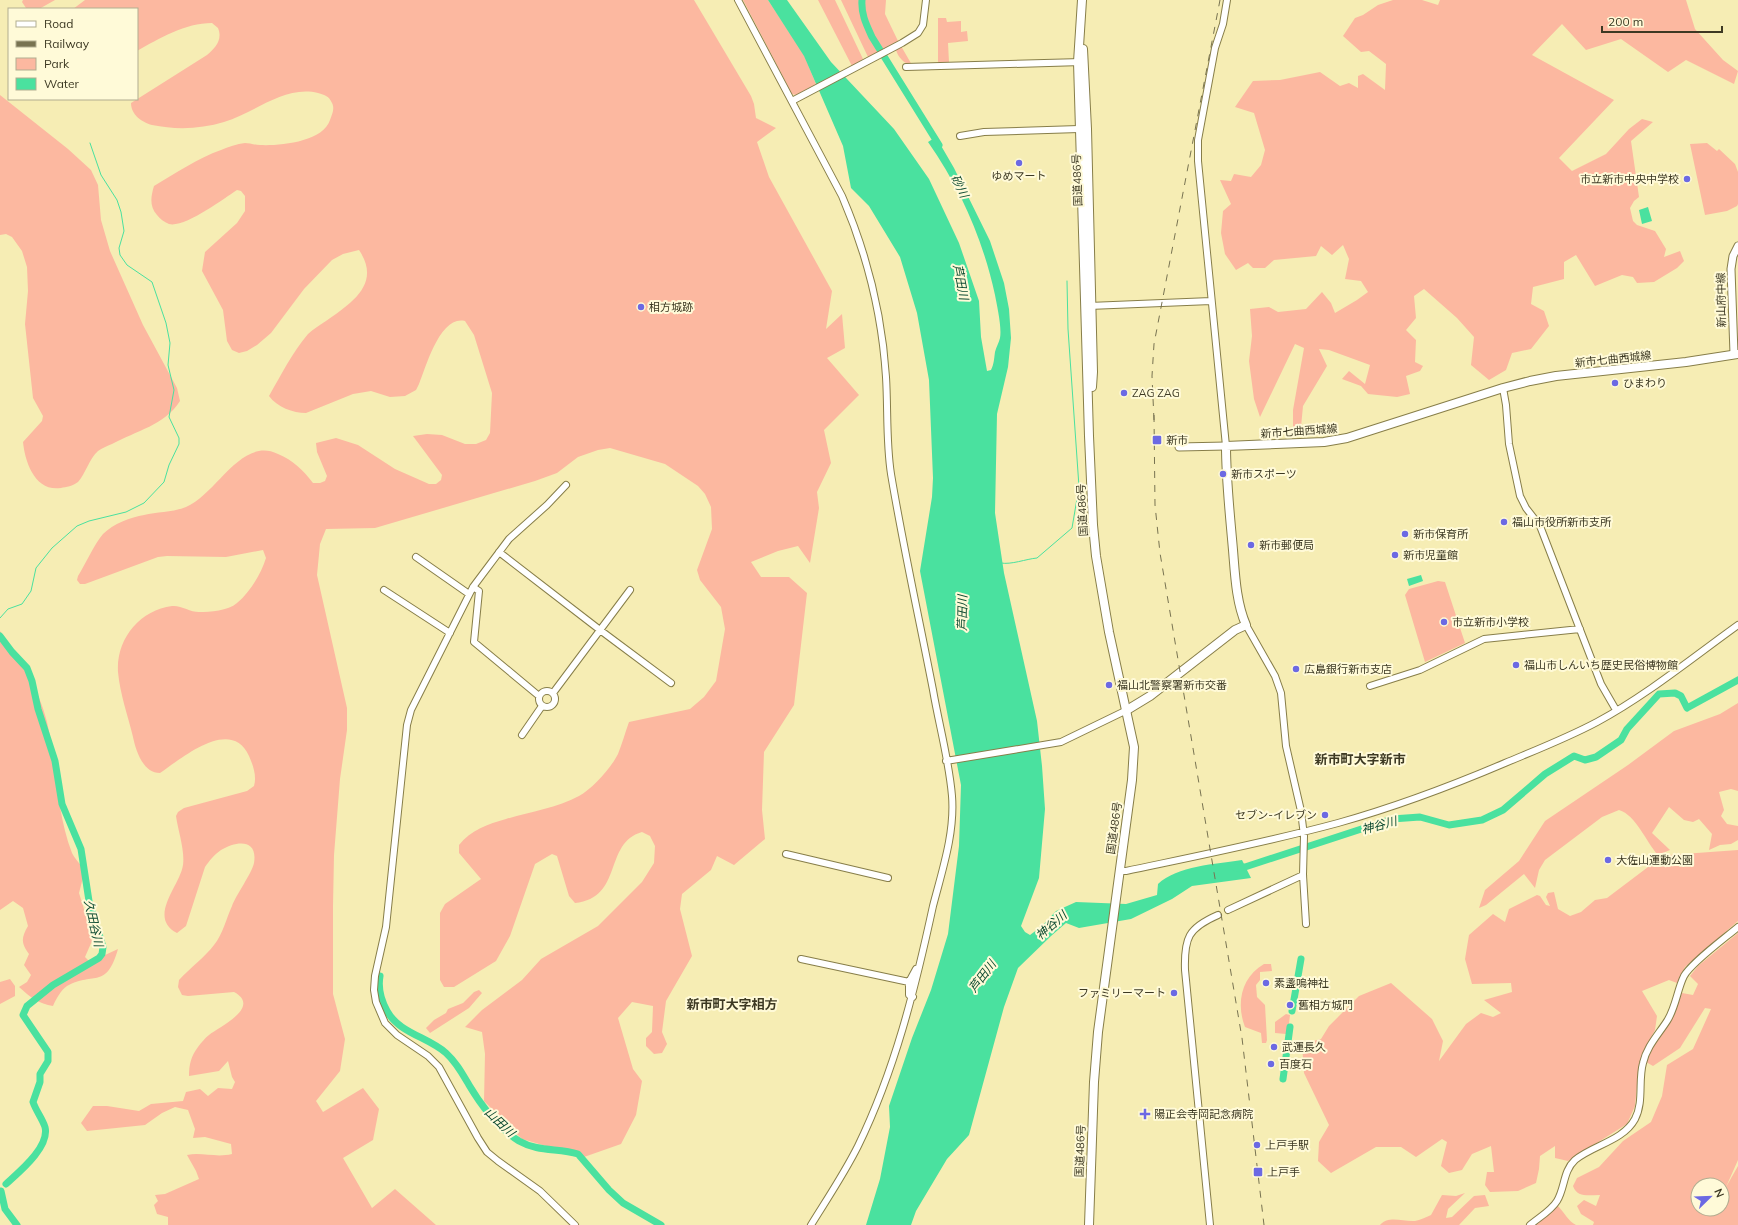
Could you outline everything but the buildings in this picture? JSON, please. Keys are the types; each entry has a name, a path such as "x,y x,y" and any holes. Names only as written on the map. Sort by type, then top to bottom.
{"main road":[{"name":"国道486号","path":"1082,0 1080,20 1088,306 1089,436 1096,556 1109,632 1134,747 1134,763 1098,1032 1094,1082 1089,1225"},
{"name":"国道486号","path":"1081,62 1079,129 1088,306"},
{"name":"新山府中線","path":"1736,354 1731,269 1738,246"},
{"name":"新市七曲西城線","path":"1226,446 1324,442 1347,438 1503,388 1556,376 1666,364 1736,354"},
{"path":"1127,710 1150,696 1235,630 1246,625 1240,607 1235,570 1226,468 1226,446 1179,447"}],"street":[{"path":"738,0 794,100 842,196 864,252 874,289 885,369 891,471 952,796 952,814 948,842 920,966 899,1043 870,1119 845,1171 811,1225"},
{"path":"794,100 918,33 923,25 926,0"},
{"path":"1226,446 1198,162 1198,140 1215,48 1223,24 1227,0"},
{"path":"906,67 1081,62"},
{"path":"960,136 991,132 1079,129"},
{"path":"1088,306 1211,300"},
{"path":"1503,388 1509,444 1520,496 1526,508 1540,526 1601,684 1616,710"},
{"path":"566,485 547,505 513,535 473,587 417,695 407,725 386,927 375,976 374,990 376,1002 385,1023 397,1036 428,1056 439,1067 478,1138 488,1152 498,1162 540,1191 575,1225"},
{"path":"499,552 671,683"},
{"path":"416,557 469,594"},
{"path":"473,587 479,591 474,642 539,696 538,700 542,706 547,708 552,706 555,698 553,693"},
{"path":"384,590 450,633"},
{"path":"553,693 630,590"},
{"path":"1246,625 1275,676 1281,693 1286,746 1301,811 1304,834 1303,875 1306,924"},
{"path":"1119,871 1126,871 1304,834 1399,804 1463,781 1574,734 1616,710 1738,625"},
{"path":"1370,686 1420,670 1484,639 1580,629"},
{"path":"539,696 545,691 553,693"},
{"path":"522,735 542,706"},
{"path":"946,760 1061,742 1127,710"},
{"path":"786,854 888,878"},
{"path":"1228,910 1303,875"},
{"path":"1210,1225 1184,949 1187,939 1197,926 1203,921 1218,915"},
{"path":"1530,1225 1551,1208 1557,1201 1566,1172 1572,1164 1582,1155 1620,1135 1634,1120 1638,1110 1642,1063 1647,1050 1674,1008 1685,975 1692,967 1738,927"},
{"path":"801,959 909,982"},
{"path":"912,997 909,995 909,982 917,967 920,966"}],"green space":[{"path":"23,0 55,0 41,8 26,8 22,2"},
{"path":"85,0 694,0 751,96 756,118 776,128 757,142 769,177 832,291 826,329 842,314 845,348 827,358 859,395 824,430 831,463 817,492 819,508 810,563 798,546 778,551 751,562 761,577 789,577 807,593 794,705 764,752 762,810 765,839 734,865 717,856 711,870 682,894 680,909 692,956 666,1001 662,1032 667,1044 662,1053 654,1054 646,1046 646,1038 652,1032 653,1006 632,1002 618,1018 633,1069 642,1081 636,1115 621,1144 584,1157 522,1139 484,1101 485,1054 482,1032 465,1027 482,1010 522,980 541,959 598,926 642,882 654,863 655,846 650,836 642,832 630,838 622,847 601,891 590,899 575,903 569,896 557,856 552,854 535,864 510,936 496,961 454,987 444,987 440,980 440,913 445,904 481,879 459,853 459,845 469,835 480,828 493,823 552,807 584,793 606,772 615,760 629,722 690,709 704,697 716,681 725,629 721,607 700,580 697,570 712,529 711,507 705,494 698,486 665,464 610,448 598,450 578,457 557,473 535,481 375,528 326,529 320,544 317,575 347,708 347,730 340,779 334,855 333,906 333,994 345,1039 340,1071 316,1101 323,1112 363,1088 379,1109 373,1140 343,1158 372,1208 395,1189 436,1225 168,1225 168,1217 157,1214 154,1205 158,1201 155,1195 165,1194 199,1179 187,1155 232,1154 231,1144 205,1137 193,1138 195,1129 188,1110 175,1107 162,1113 145,1125 87,1131 81,1123 93,1106 107,1106 139,1111 151,1104 183,1101 186,1092 200,1089 208,1096 218,1088 232,1089 235,1082 232,1077 228,1061 219,1071 189,1076 189,1072 191,1061 196,1050 208,1036 236,1016 241,1010 243,1004 241,998 234,992 188,996 182,995 178,987 179,980 202,958 220,936 234,901 253,867 253,849 245,844 233,845 221,850 212,858 205,867 186,926 177,933 169,926 165,919 165,910 183,865 182,847 176,816 178,812 184,808 247,791 254,786 255,774 249,756 241,745 231,740 219,740 193,750 160,773 149,769 138,755 134,743 120,688 118,660 121,648 132,628 150,613 172,606 192,611 208,612 233,606 242,599 251,588 266,558 263,550 226,557 158,557 85,584 80,584 77,580 78,576 93,548 107,530 128,519 186,507 208,491 241,459 252,453 265,451 278,454 297,466 313,483 320,483 325,481 327,476 317,452 316,443 336,438 358,445 395,469 429,484 436,484 441,480 442,475 413,436 427,434 442,435 465,444 476,444 486,440 490,433 492,393 474,335 465,321 456,321 448,326 435,344 416,390 405,396 390,397 371,391 353,394 306,413 286,409 272,400 269,396 302,341 314,329 345,307 360,292 365,283 367,273 365,262 359,250 343,254 332,260 304,289 271,333 257,345 247,351 239,353 232,350 227,341 223,310 202,271 205,252 237,223 245,211 245,196 241,191 237,190 214,206 184,222 169,224 154,212 151,201 152,193 154,186 195,161 212,153 245,143 258,145 278,145 310,138 326,127 330,120 333,105 330,99 318,93 293,93 281,96 236,118 215,124 179,128 161,127 148,124 135,114 131,107 131,103 138,100 207,55 215,47 219,40 220,36 218,28 212,23 182,28 138,50 138,8 74,8"},
{"path":"743,0 768,0 804,55 816,84 796,95 792,94"},
{"path":"818,0 835,0 863,59 852,66"},
{"path":"841,0 886,0 885,14 898,41 868,57"},
{"path":"1393,0 1422,0 1438,5 1440,0 1686,0 1695,29 1723,60 1738,71 1734,84 1686,60 1668,72 1621,39 1586,50 1562,24 1532,55 1614,100 1559,158 1572,171 1606,154 1629,129 1642,119 1653,122 1631,141 1639,197 1634,201 1630,208 1633,221 1637,225 1655,231 1666,249 1664,257 1680,251 1684,261 1677,268 1654,282 1637,283 1633,277 1622,275 1595,286 1576,255 1564,262 1564,279 1533,287 1531,304 1544,311 1549,326 1531,349 1512,353 1506,370 1489,380 1471,365 1474,337 1457,318 1424,289 1414,296 1416,318 1406,330 1416,340 1415,362 1423,366 1420,371 1406,376 1410,394 1397,397 1368,394 1361,386 1342,379 1349,371 1365,384 1370,365 1329,350 1319,349 1327,366 1303,406 1301,427 1293,430 1293,410 1304,348 1295,344 1260,417 1254,399 1249,361 1252,336 1250,309 1269,307 1278,312 1306,309 1322,292 1331,303 1335,313 1368,292 1361,281 1345,279 1349,259 1343,245 1332,255 1321,246 1316,256 1274,260 1265,268 1253,268 1248,263 1236,270 1225,254 1221,233 1223,211 1231,204 1220,180 1231,181 1234,174 1251,177 1261,165 1265,150 1254,113 1235,107 1253,81 1280,80 1320,72 1340,86 1349,83 1358,88 1358,76 1363,74 1385,90 1386,64 1369,51 1361,52 1343,36 1355,18 1363,15 1378,5"},
{"path":"938,18 946,18 947,22 961,21 961,32 967,31 968,41 948,43 949,62 938,62"},
{"path":"901,46 912,65 904,62 898,55 896,50"},
{"path":"0,95 68,149 91,170 98,185 101,220 110,251 143,325 177,388 180,401 174,409 158,422 98,451 92,458 78,482 61,488 52,488 44,485 38,480 29,466 24,450 23,442 42,421 43,416 33,398 25,324 28,291 27,267 22,251 12,237 6,234 0,235"},
{"path":"1707,143 1717,151 1719,149 1735,164 1738,172 1738,204 1727,211 1705,215 1690,144"},
{"path":"1438,581 1445,582 1465,643 1425,662 1405,595 1409,589"},
{"path":"0,631 34,686 47,722 60,804 67,837 72,853 85,870 79,893 92,941 85,957 90,962 118,949 114,962 104,975 67,986 59,995 53,1006 43,1004 35,1000 19,987 27,982 31,975 24,965 29,954 23,943 23,937 28,926 23,908 13,901 0,910"},
{"path":"1738,703 1738,791 1731,789 1719,792 1724,810 1721,816 1727,824 1738,826 1738,840 1731,844 1720,845 1709,850 1712,834 1699,819 1693,822 1684,820 1669,807 1652,833 1670,850 1658,855 1631,817 1619,810 1602,817 1545,860 1539,870 1535,888 1524,874 1486,905 1479,908 1485,890 1519,861 1545,821 1628,765 1674,731 1720,714"},
{"path":"1738,850 1738,921 1685,967 1677,983 1669,980 1642,991 1657,1016 1655,1030 1643,1053 1639,1066 1635,1106 1627,1124 1568,1161 1555,1158 1555,1146 1540,1156 1536,1183 1518,1191 1490,1192 1485,1185 1487,1172 1494,1172 1491,1146 1472,1154 1462,1170 1449,1173 1441,1166 1447,1142 1442,1139 1416,1157 1401,1147 1376,1147 1331,1173 1318,1161 1319,1142 1329,1125 1304,1073 1302,1044 1321,1039 1329,1026 1359,996 1391,983 1432,1019 1443,1041 1439,1061 1466,1024 1481,1013 1493,1017 1501,1013 1484,1000 1512,992 1511,983 1472,984 1465,959 1469,935 1493,914 1505,922 1509,909 1537,895 1540,896 1546,905 1550,906 1546,897 1548,893 1554,892 1558,909 1570,916 1581,912 1595,900 1607,898 1656,861 1669,855"},
{"path":"1738,933 1738,1160 1730,1178 1690,1177 1690,1217 1730,1217 1730,1180 1738,1166 1738,1225 1593,1225 1594,1222 1581,1214 1577,1206 1584,1200 1596,1206 1600,1195 1580,1194 1573,1186 1577,1178 1599,1167 1623,1141 1651,1122 1662,1096 1667,1065 1693,1049 1711,1009 1705,1008 1680,1048 1653,1066 1646,1062 1649,1052 1671,1021 1682,993 1693,995 1698,984 1690,976 1698,966"},
{"path":"1264,964 1271,964 1272,971 1260,972 1260,980 1256,985 1257,997 1265,1005 1267,1040 1266,1043 1262,1043 1261,1033 1245,1027 1242,1018 1241,1000 1242,992 1250,976 1256,969"},
{"path":"10,979 15,986 15,996 0,1004 0,982"},
{"path":"479,990 482,993 469,1008 430,1033 426,1028 434,1020 446,1013 448,1009 463,1003 474,992"},
{"path":"1286,1014 1290,1015 1288,1032 1286,1034 1275,1033 1275,1022"},
{"path":"1465,1193 1448,1209 1446,1218 1452,1217 1474,1196 1485,1195 1489,1206 1475,1208 1459,1225 1380,1225 1388,1220 1415,1221 1421,1219 1431,1215 1442,1195 1456,1196"},
{"path":"1558,1206 1568,1219 1576,1225 1535,1225"}],"water":[{"name":"芦田川","path":"768,0 787,0 831,62 894,129 929,179 959,243 979,301 981,337 987,371 991,370 992,368 995,350 1000,338 1000,322 995,295 984,254 961,197 951,178 928,142 936,137 954,168 990,241 1004,283 1009,309 1011,338 1008,367 997,414 995,513 1004,573 1037,721 1045,809 1039,878 1021,926 1025,932 1030,935 1042,926 1056,911 1076,902 1126,904 1157,895 1158,884 1166,878 1175,873 1197,867 1242,860 1251,878 1192,886 1172,899 1131,919 1079,928 1066,923 1018,968 1004,1007 969,1135 947,1159 916,1211 911,1225 866,1225 880,1179 890,1127 889,1106 912,1038 931,990 948,934 959,846 961,785 920,571 932,497 933,478 929,380 917,313 900,257 869,206 851,188 843,146 804,56"},
{"path":"1648,207 1652,221 1642,224 1639,210"},
{"path":"1421,575 1423,581 1409,586 1407,579"}],"waterway":[{"name":"砂川","path":"862,0 863,14 872,37 939,145"},
{"path":"0,618 8,609 22,604 31,591 36,568 52,548 77,526 89,521 126,512 144,503 164,482 169,465 179,444 179,438 169,417 174,390 168,365 170,343 166,323 152,282 127,265 120,255 119,248 124,231 121,212 117,200 101,175 90,143"},
{"path":"1001,563 1037,558 1072,528 1079,487 1068,329 1067,281"},
{"name":"久田谷川","path":"0,636 27,668 32,681 38,709 55,761 62,804 81,849 89,901 103,947 102,954 99,958 53,985 27,1006 23,1015 48,1052 48,1061 40,1074 40,1082 33,1102 45,1127 45,1135 43,1143 38,1151 6,1184"},
{"name":"神谷川","path":"1236,868 1245,867 1392,819 1420,817 1449,825 1482,820 1503,810 1545,774 1574,756 1585,760 1596,757 1621,740 1627,729 1659,694 1675,693 1681,696 1687,708 1738,680"},
{"path":"1292,1011 1301,959"},
{"name":"山田川","path":"380,976 379,985 383,1002 392,1018 406,1030 431,1043 450,1056 485,1109 497,1123 519,1141 533,1147 578,1154 609,1190 623,1203 661,1225"},
{"path":"1283,1079 1290,1027"},
{"name":"久田谷川","path":"1,1191 5,1209 17,1225"}],"railway":[{"path":"1154,420 1152,376 1154,344 1220,0"},
{"path":"1154,415 1155,505 1160,553 1242,1038 1264,1225"}],"place":[{"name":"ゆめマート","path":"1019,163"},
{"name":"市立新市中央中学校","path":"1687,179"},
{"name":"相方城跡","path":"641,307"},
{"name":"ひまわり","path":"1615,383"},
{"name":"ZAG ZAG","path":"1124,393"},
{"name":"新市","path":"1157,440"},
{"name":"新市スポーツ","path":"1223,474"},
{"name":"福山市役所新市支所","path":"1504,522"},
{"name":"新市保育所","path":"1405,534"},
{"name":"新市郵便局","path":"1251,545"},
{"name":"新市児童館","path":"1395,555"},
{"name":"市立新市小学校","path":"1444,622"},
{"name":"福山市しんいち歴史民俗博物館","path":"1516,665"},
{"name":"広島銀行新市支店","path":"1296,669"},
{"name":"福山北警察署新市交番","path":"1109,685"},
{"name":"セブン-イレブン","path":"1325,815"},
{"name":"大佐山運動公園","path":"1608,860"},
{"name":"素盞嗚神社","path":"1266,983"},
{"name":"ファミリーマート","path":"1174,993"},
{"name":"舊相方城門","path":"1290,1005"},
{"name":"武運長久","path":"1274,1047"},
{"name":"百度石","path":"1271,1064"},
{"name":"陽正会寺岡記念病院","path":"1145,1114"},
{"name":"上戸手駅","path":"1257,1145"},
{"name":"上戸手","path":"1258,1172"}],"district":[{"name":"新市町大字新市","path":"1360,759"},
{"name":"新市町大字相方","path":"732,1004"}]}
